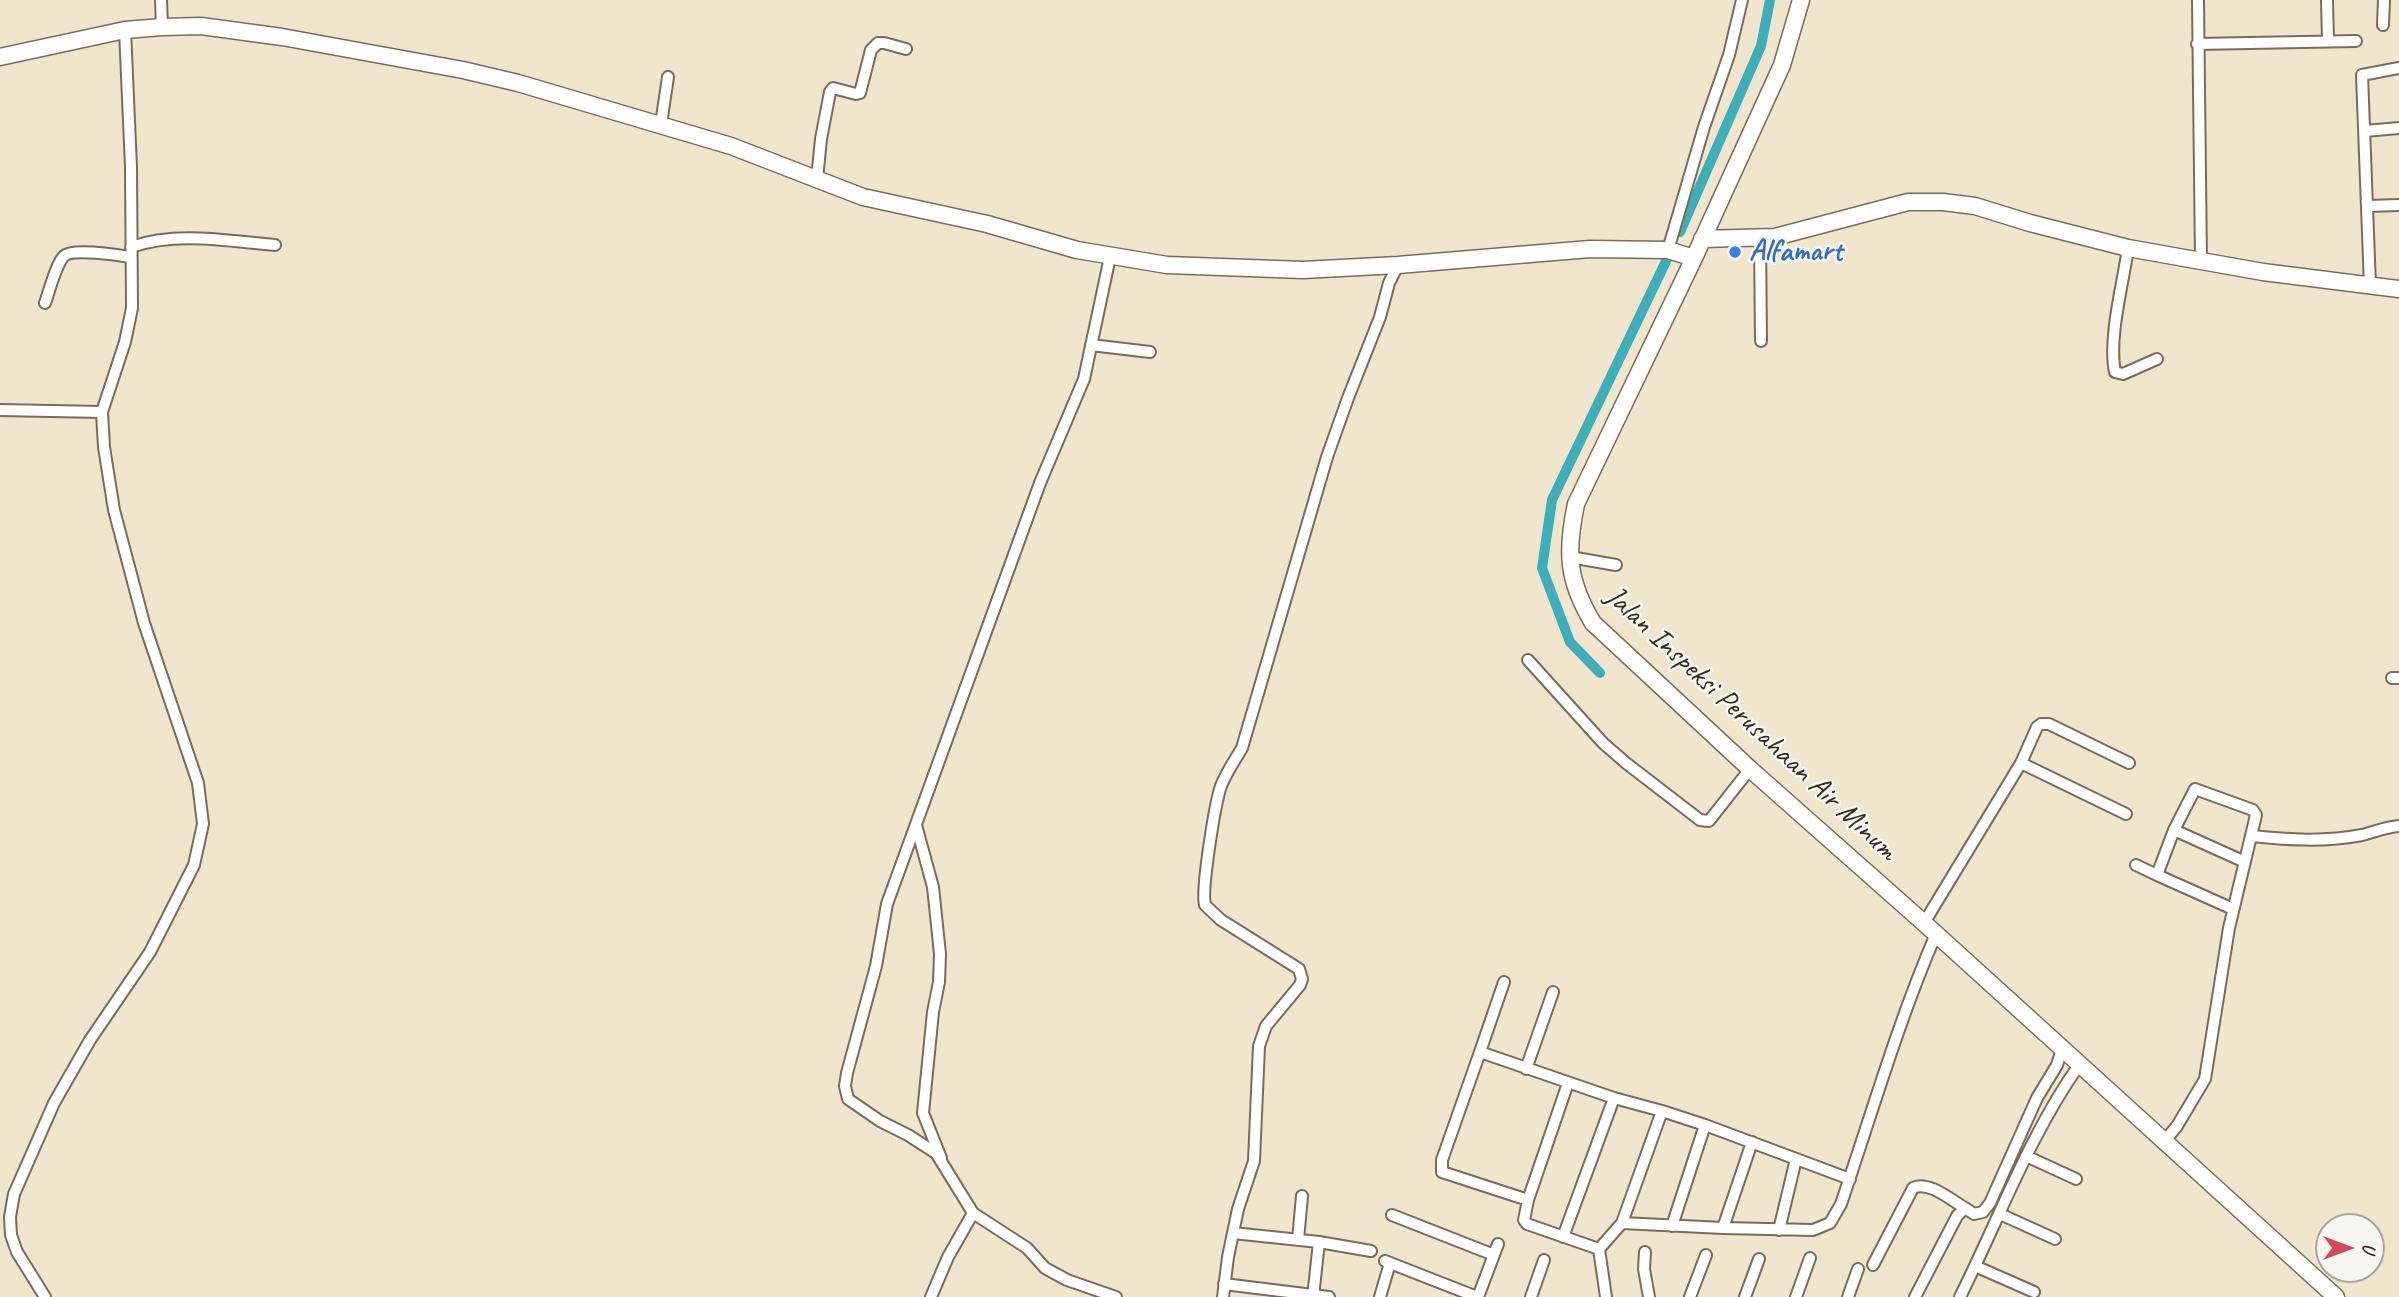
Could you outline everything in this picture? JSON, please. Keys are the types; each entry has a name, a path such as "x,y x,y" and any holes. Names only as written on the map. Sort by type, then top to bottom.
{"street":[{"path":"161,0 162,27"},
{"path":"1668,250 1704,127 1729,55 1742,0"},
{"name":"Jalan Inspeksi Perusahaan Air Minum","path":"1801,0 1782,65 1694,258 1576,504 1570,557 1571,575 1579,600 1593,623 1750,769 2336,1297"},
{"path":"2198,0 2201,261"},
{"path":"2328,0 2328,41"},
{"path":"2383,25 2384,0"},
{"path":"0,57 125,30 201,26 260,33 484,74 661,124 762,157 863,197 987,224 1077,250 1167,265 1303,270 1590,249 1668,250 1694,258"},
{"path":"45,1297 17,1252 11,1235 10,1217 14,1194 48,1115 72,1071 150,952 194,866 203,824 198,783 144,623 114,510 104,447 102,412 130,322 133,294 125,30"},
{"path":"2197,44 2356,41"},
{"path":"817,179 830,92 833,88 839,88 860,93 872,50 878,43 906,49"},
{"path":"2370,286 2362,75 2399,68"},
{"path":"661,124 668,77"},
{"path":"2365,131 2399,128"},
{"path":"1702,239 1759,238 1822,226 1896,204 1923,201 1975,206 2128,248 2399,289"},
{"path":"2368,206 2399,205"},
{"path":"1759,238 1761,341"},
{"path":"45,303 61,260 66,254 131,252 146,242 177,239 275,245"},
{"path":"2128,248 2115,335 2115,372 2123,374 2157,359"},
{"path":"1110,257 1084,379 1040,483 887,904 876,966 845,1086 848,1098 861,1109 936,1153 973,1213 1027,1248 1045,1268 1057,1276 1116,1297"},
{"path":"1223,1297 1238,1209 1254,1161 1259,1046 1266,1026 1300,985 1302,973 1294,965 1214,915 1205,905 1204,889 1216,815 1221,786 1242,748 1328,457 1380,317 1389,283 1398,265"},
{"path":"1091,345 1150,352"},
{"path":"0,410 102,412"},
{"path":"1570,557 1616,565"},
{"path":"1528,660 1603,743 1626,764 1700,820 1709,821 1750,769"},
{"path":"1622,1223 1813,1230 1830,1223 1841,1204 1850,1179 1919,973 1930,929 2021,764 2037,727 2049,723 2129,763"},
{"path":"2021,764 2126,814"},
{"path":"2157,875 2192,791 2198,789 2253,810 2256,815 2233,909 2205,1079 2178,1126 2164,1142"},
{"path":"916,825 933,887 940,954 923,1113 942,1161"},
{"path":"2252,836 2282,841 2305,841 2362,835 2399,826"},
{"path":"2174,830 2245,862"},
{"path":"2136,866 2233,909"},
{"path":"1504,982 1442,1160 1442,1172 1528,1200"},
{"path":"1526,1069 1553,992"},
{"path":"1873,1265 1913,1188 1918,1185 1927,1186 1974,1214 1983,1212 1990,1203 2037,1098 2057,1065 2062,1049"},
{"path":"1480,1052 1614,1098 1704,1125 1850,1179"},
{"path":"1960,1297 2026,1156 2059,1094 2080,1065"},
{"path":"1569,1083 1524,1215 1527,1224 1599,1249"},
{"path":"1563,1237 1614,1098"},
{"path":"1606,1297 1599,1249 1622,1223 1661,1111"},
{"path":"1672,1226 1704,1125"},
{"path":"1723,1228 1752,1142"},
{"path":"2026,1156 2076,1179"},
{"path":"1779,1230 1796,1159"},
{"path":"1298,1240 1302,1196"},
{"path":"1915,1297 1949,1229 1965,1208"},
{"path":"931,1297 948,1257 973,1213"},
{"path":"2000,1214 2055,1239"},
{"path":"1380,1297 1387,1262 1478,1297 1496,1250 1392,1215"},
{"path":"1233,1233 1319,1242 1371,1251"},
{"path":"1313,1296 1319,1242"},
{"path":"1645,1252 1644,1269 1649,1297"},
{"path":"1690,1297 1706,1255"},
{"path":"1796,1297 1810,1258"},
{"path":"1745,1297 1759,1259"},
{"path":"1531,1297 1544,1260"},
{"path":"1975,1266 2034,1292"},
{"path":"1848,1297 1858,1269"},
{"path":"1224,1284 1329,1297"}],"waterway":[{"path":"1680,232 1761,46 1770,0"},
{"path":"1600,673 1570,642 1542,568 1552,500 1667,259"}],"place":[{"name":"Alfamart","path":"1735,252"}]}
